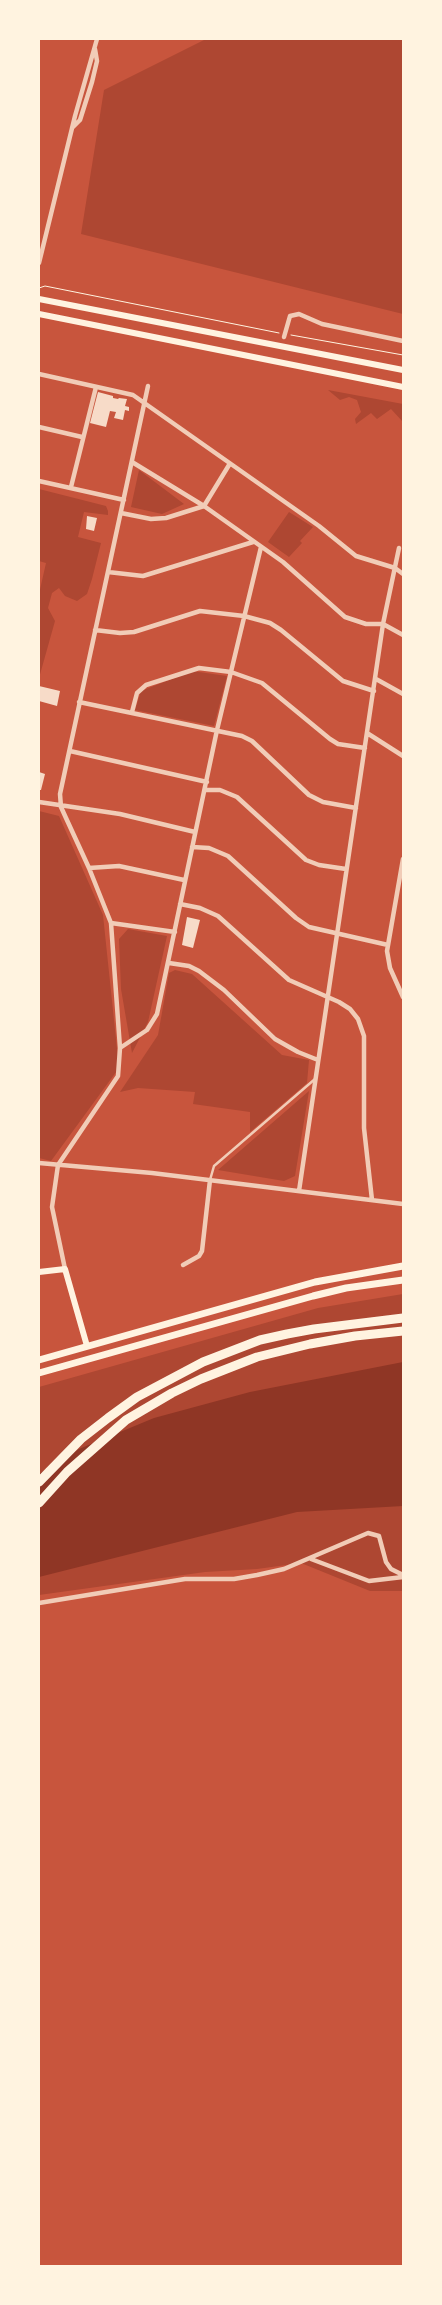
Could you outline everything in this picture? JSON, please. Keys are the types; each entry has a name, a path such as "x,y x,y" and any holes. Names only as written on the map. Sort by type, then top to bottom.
{"highway":[{"path":"39,1482 82,1439 108,1418 137,1397 203,1362 260,1340 287,1334 403,1318"},
{"path":"39,1502 67,1472 126,1420 172,1393 201,1379 257,1357 310,1344 403,1331"}],"main road":[{"path":"39,299 403,370"},
{"path":"39,314 403,387"},
{"path":"39,1360 315,1282 403,1266"},
{"path":"39,1272 65,1269 87,1346"},
{"path":"39,1373 312,1296 346,1288 403,1280"}],"street":[{"path":"39,263 71,129 97,39"},
{"path":"71,129 80,120 92,82 97,61 95,46"},
{"path":"284,335 290,316 299,314 322,324 403,341"},
{"path":"39,374 128,393 144,402 230,465 319,526 356,556 395,568 403,574"},
{"path":"65,1269 52,1207 58,1165 118,1076 120,1048 111,923 89,868 61,807 61,786 148,386"},
{"path":"71,487 96,387"},
{"path":"39,427 82,437"},
{"path":"132,462 204,506 283,562 345,617 366,624 383,624 403,635"},
{"path":"121,514 151,519 166,518 204,506 230,465"},
{"path":"39,481 124,500"},
{"path":"108,572 143,576 253,542"},
{"path":"120,1048 147,1030 152,1023 169,963 184,880 206,790 217,730 261,547"},
{"path":"299,1191 383,624 399,548"},
{"path":"95,630 120,634 134,632 200,611 244,616 270,623 281,630 336,677 374,691"},
{"path":"132,712 137,693 146,685 199,668 231,672 262,683 338,744 365,748"},
{"path":"376,679 403,694"},
{"path":"79,702 242,736 252,741 309,795 323,802 356,808"},
{"path":"367,733 403,756"},
{"path":"70,751 207,782"},
{"path":"206,790 220,790 237,797 306,860 319,865 346,869"},
{"path":"39,802 61,807 120,814 195,832"},
{"path":"192,846 219,850 228,856 302,923 337,934 388,945"},
{"path":"403,859 388,945 390,968 403,997"},
{"path":"89,868 119,866 184,880"},
{"path":"180,904 200,908 218,916 289,980 307,989 327,995 350,1009 358,1019 364,1036 364,1128 372,1200"},
{"path":"111,923 176,932"},
{"path":"169,963 189,966 199,971 224,990 276,1040 318,1060"},
{"path":"39,1163 210,1180 403,1204"},
{"path":"183,1265 199,1256 202,1251 210,1180"},
{"path":"39,1602 185,1579 234,1579 257,1575 284,1569 363,1534 373,1533 378,1536 386,1562 391,1569 403,1576"},
{"path":"311,1558 369,1580 403,1576"}],"lane":[{"path":"210,1180 214,1166 317,1078"}],"path":[{"path":"39,288 44,286 284,335 403,355"}],"shaded area":[{"path":"206,39 403,39 403,314 81,234 104,90"},
{"path":"328,390 403,404 403,422 391,409 377,419 371,413 356,424 355,419 361,412 357,400 349,397 340,400"},
{"path":"139,470 184,504 162,514 131,507"},
{"path":"39,489 106,506 108,515 84,512 78,537 101,543 92,579 87,594 77,601 65,596 59,588 52,593 48,608 55,621 39,678 39,594 46,563 39,561"},
{"path":"289,512 313,527 289,557 268,542"},
{"path":"192,671 227,676 214,726 135,710 141,691"},
{"path":"39,811 59,816 103,915 119,1068 51,1161 39,1158"},
{"path":"128,929 167,936 148,1022 132,1053 121,989 119,939"},
{"path":"175,970 192,974 282,1055 309,1060 307,1083 250,1132 250,1112 193,1104 195,1092 138,1088 120,1092 158,1035 169,973"},
{"path":"309,1091 295,1176 284,1181 218,1170"},
{"path":"403,1294 403,1591 370,1591 301,1563 257,1569 205,1572 39,1595 39,1387 318,1308"},
{"path":"403,1362 403,1506 297,1512 39,1577 39,1474 79,1449 154,1418 250,1392"}],"building":[{"path":"98,392 113,396 113,398 127,399 125,406 129,407 129,411 125,410 123,420 114,418 116,412 110,411 106,427 90,423"},
{"path":"87,516 97,518 94,531 86,529"},
{"path":"39,686 60,691 57,706 39,701"},
{"path":"39,772 45,774 41,790 39,790"},
{"path":"187,917 200,920 193,948 182,945"}]}
